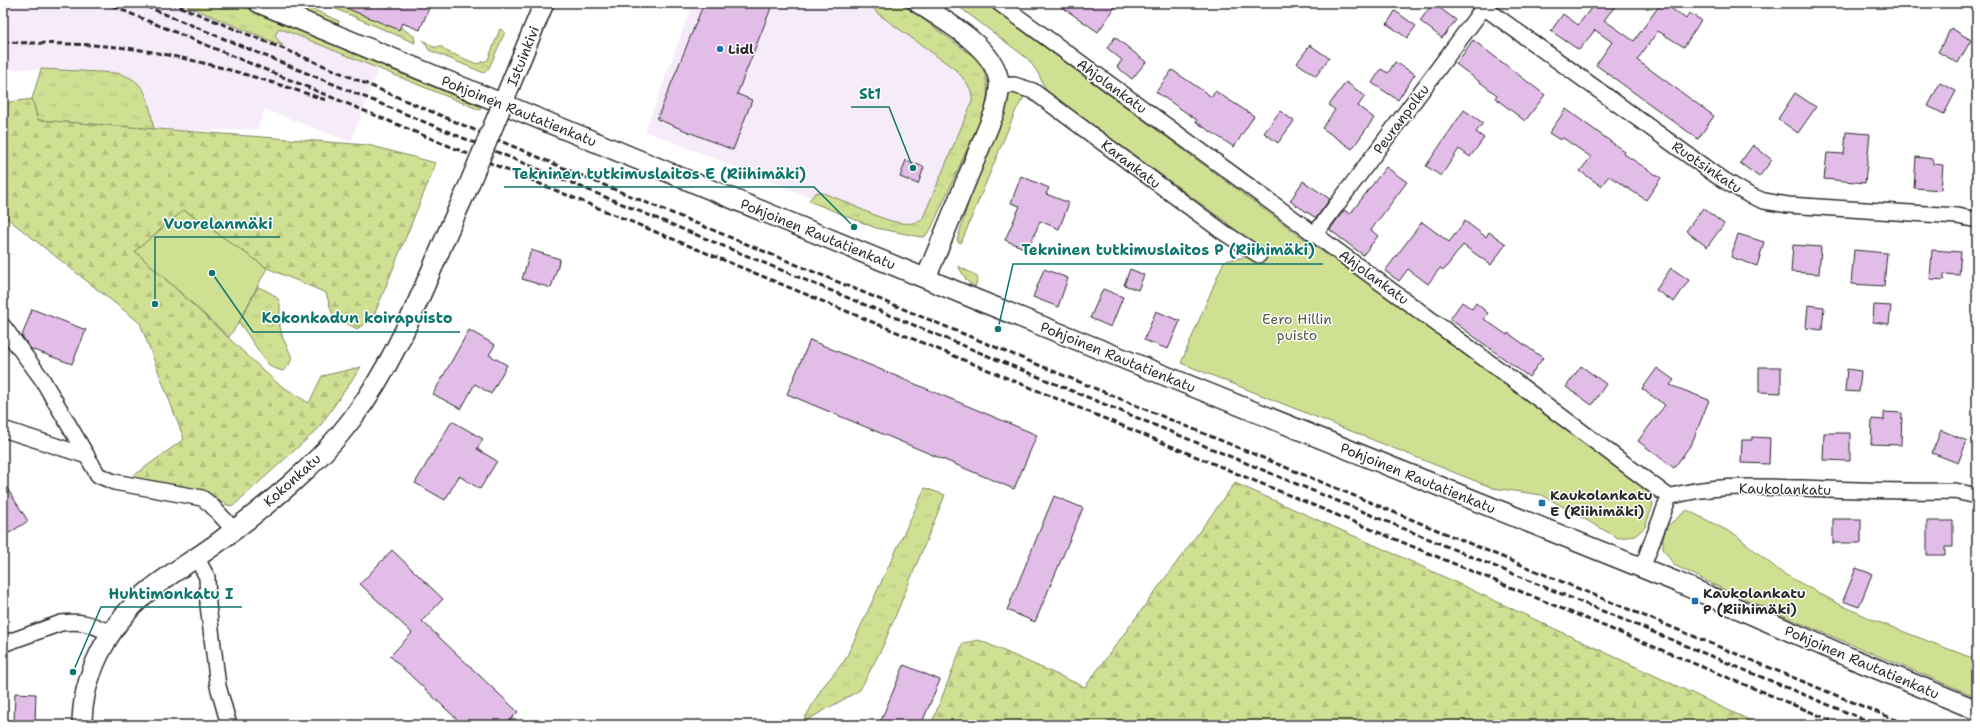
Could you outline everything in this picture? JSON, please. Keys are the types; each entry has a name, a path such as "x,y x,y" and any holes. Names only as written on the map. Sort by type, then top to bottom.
{"street":[{"name":"Pohjoinen Rautatienkatu","path":"259,3 926,278 1642,568 1977,710"},
{"name":"Istuinkivi","path":"465,195 544,3"},
{"path":"918,3 980,49 991,61 998,76 999,86 995,111 926,278"},
{"name":"Ahjolankatu","path":"999,3 1315,234 1669,497"},
{"name":"Peuranpolku","path":"1315,234 1483,4"},
{"name":"Ruotsinkatu","path":"1483,4 1717,176 1749,196 1788,206 1957,216 1977,220"},
{"name":"Karankatu","path":"999,86 1014,85 1033,91 1223,232 1259,255"},
{"name":"Kokonkatu","path":"82,725 84,704 89,682 102,650 111,633 142,597 234,530 295,480 328,447 351,421 367,399 388,365 406,328 465,195"},
{"path":"3,326 42,379 98,475 114,482 202,498 211,505 234,530"},
{"path":"3,429 87,456"},
{"name":"Kaukolankatu","path":"1669,497 1690,491 1715,488 1955,491 1977,496"},
{"path":"1642,568 1669,497"},
{"path":"196,557 207,577 208,605 218,686 229,725"},
{"path":"3,644 61,623 88,623 111,633"}],"shaded area":[{"path":"3,3 219,3 378,69 351,142 264,109 258,129 180,131 154,129 146,92 41,69 3,69"},
{"path":"693,3 901,3 978,61 989,96 925,239 893,230 645,131"}],"green space":[{"path":"180,3 235,3 481,107 480,110 279,28 275,36 283,46"},
{"path":"284,3 299,3 339,21 338,26"},
{"path":"322,3 334,3 400,27 414,36 415,43"},
{"path":"870,3 901,3 977,59 986,78 987,99 984,112 931,229 925,236 921,237 876,228 809,201 814,194 818,192 829,195 871,214 899,223 911,223 922,220 972,102 970,89 956,70 877,13"},
{"name":"Eero Hillin puisto","path":"954,3 985,3 1296,233 1582,433 1645,482 1651,495 1653,505 1645,527 1635,536 1618,538 1542,495 1493,488 1181,363 1224,261 1245,257 1262,259 1266,255 1226,222 1046,91 1038,73 1028,59"},
{"path":"500,29 505,32 489,68 484,73 429,50 423,40 433,47 442,47 446,51 477,64 488,60"},
{"path":"41,69 117,73 128,77 141,87 145,94 154,129 38,120 32,99"},
{"path":"1016,91 1028,91 1016,110 961,243 957,241 974,183 1008,96"},
{"path":"32,99 38,120 368,145 436,163 373,318 357,329 333,316 326,293 267,268 184,210 135,251 277,383 309,403 322,376 361,367 318,429 233,506 227,505 208,494 129,479 184,439 140,323 3,215 3,103"},
{"path":"184,210 267,268 239,322 229,337 135,251"},
{"path":"958,266 978,278 975,287 967,281"},
{"path":"258,287 269,292 279,300 281,332 292,358 289,365 283,371 273,368 267,363 239,322"},
{"path":"1235,483 1408,560 1760,725 931,725 963,643 979,640 1085,687"},
{"path":"925,488 945,495 883,646 860,690 802,723 822,688 845,660"},
{"path":"1687,510 1736,535 1782,573 1839,604 1876,621 1977,660 1977,697 1798,622 1727,591 1674,565 1663,549 1663,539 1666,527"}],"building":[{"path":"334,3 431,3 420,30 402,23 399,30"},
{"name":"Lidl","path":"704,3 773,3 737,94 752,100 733,150 657,119"},
{"path":"1056,3 1118,3 1098,32"},
{"path":"1433,3 1456,20 1442,38 1420,21"},
{"path":"1595,3 1618,3 1604,20 1634,41 1661,3 1664,3 1686,19 1689,13 1701,20 1684,47 1658,31 1637,60 1714,116 1698,139 1596,65 1612,42 1595,30 1579,50 1551,31 1563,14 1578,25"},
{"path":"1395,11 1416,26 1407,38 1387,24"},
{"path":"1951,28 1971,40 1958,63 1938,52"},
{"path":"1115,37 1146,62 1132,79 1117,67 1122,60 1107,48"},
{"path":"1473,40 1545,95 1525,121 1495,98 1497,95 1456,64"},
{"path":"1310,45 1329,58 1316,76 1297,63"},
{"path":"1395,62 1415,74 1398,100 1372,83 1381,69 1388,73"},
{"path":"1172,70 1212,97 1215,91 1254,116 1234,147 1196,122 1197,120 1156,92"},
{"path":"1346,82 1365,96 1358,106 1374,118 1352,149 1322,128 1335,110 1329,105"},
{"path":"1940,83 1956,91 1944,114 1928,106"},
{"path":"1795,93 1816,107 1798,133 1778,119"},
{"path":"1566,109 1625,152 1624,154 1661,178 1646,200 1609,176 1601,186 1580,171 1591,157 1563,138 1560,140 1549,133"},
{"path":"1464,110 1483,123 1476,132 1484,138 1470,157 1459,149 1441,176 1426,166"},
{"path":"1280,111 1294,121 1278,143 1264,133"},
{"path":"1846,132 1870,134 1865,183 1824,179 1827,153 1844,154"},
{"path":"1753,145 1772,160 1759,177 1740,163"},
{"path":"1916,157 1933,159 1933,164 1943,165 1941,190 1914,188"},
{"path":"906,160 924,167 918,184 900,177"},
{"path":"1386,167 1407,182 1371,230 1378,236 1363,255 1330,230 1344,210 1350,214"},
{"path":"1021,176 1049,188 1046,194 1069,203 1059,229 1040,221 1028,250 1005,240 1020,206 1011,203"},
{"path":"1303,181 1330,199 1316,218 1290,201"},
{"path":"1703,208 1724,224 1707,247 1686,231"},
{"path":"1465,221 1486,237 1489,232 1506,244 1491,265 1463,245 1444,270 1440,268 1428,284 1408,269 1399,281 1385,271 1422,222 1449,242"},
{"path":"1738,234 1764,242 1757,266 1731,257"},
{"path":"1793,245 1821,247 1819,274 1791,272"},
{"path":"531,250 560,259 551,288 522,279"},
{"path":"1854,250 1887,253 1884,286 1851,284"},
{"path":"1932,250 1961,252 1959,275 1944,274 1944,280 1930,279"},
{"path":"1671,268 1689,280 1674,302 1656,290"},
{"path":"1044,269 1068,278 1058,307 1033,297"},
{"path":"1130,269 1144,275 1138,290 1124,285"},
{"path":"1103,289 1123,297 1111,327 1090,318"},
{"path":"1462,302 1472,309 1476,303 1488,313 1484,319 1507,335 1508,333 1543,358 1529,377 1450,319"},
{"path":"1808,305 1824,307 1822,330 1806,328"},
{"path":"1874,305 1891,306 1889,324 1873,322"},
{"path":"32,309 86,330 72,364 31,349 22,336"},
{"path":"1156,311 1180,321 1168,349 1144,340"},
{"path":"469,330 495,345 489,355 507,365 491,394 475,384 461,409 433,394"},
{"path":"810,340 1037,435 1014,489 787,394"},
{"path":"1581,366 1606,384 1592,405 1566,387"},
{"path":"1759,367 1781,367 1781,393 1759,392"},
{"path":"1657,368 1674,380 1670,385 1709,400 1692,443 1674,468 1638,441 1665,405 1642,389"},
{"path":"1847,369 1861,371 1859,392 1845,391"},
{"path":"1884,412 1902,413 1901,445 1871,444 1872,419 1884,420"},
{"path":"452,421 483,439 477,449 497,461 480,489 459,476 445,500 415,483"},
{"path":"1941,430 1967,441 1958,463 1932,453"},
{"path":"1824,433 1850,433 1850,461 1823,460"},
{"path":"1752,437 1770,438 1769,464 1741,463 1742,440 1752,440"},
{"path":"3,482 28,521 3,537"},
{"path":"1054,496 1083,508 1035,622 1007,610"},
{"path":"1833,519 1861,519 1861,543 1833,543"},
{"path":"1927,521 1953,521 1953,547 1945,547 1945,555 1927,555"},
{"path":"392,550 443,599 422,621 518,712 505,725 463,725 390,656 412,633 360,584"},
{"path":"1856,568 1872,574 1859,607 1843,601"},
{"path":"904,665 940,680 921,725 879,725"},
{"path":"15,693 36,694 35,722 14,721"}],"railway":[{"path":"105,3 1842,725"},
{"path":"138,3 1877,725"},
{"path":"171,3 301,56 599,183 1908,725"},
{"path":"3,42 102,46 159,53 231,70 326,100"}],"place":[{"name":"Lidl","path":"720,49"},
{"name":"St1","path":"913,168"},
{"name":"Tekninen tutkimuslaitos E (Riihimäki)","path":"854,227"},
{"name":"Kokonkadun koirapuisto","path":"212,273"},
{"name":"Vuorelanmäki","path":"155,304"},
{"name":"Tekninen tutkimuslaitos P (Riihimäki)","path":"998,329"},
{"name":"Kaukolankatu E (Riihimäki)","path":"1542,503"},
{"name":"Kaukolankatu P (Riihimäki)","path":"1695,601"},
{"name":"Huhtimonkatu I","path":"73,672"}]}
